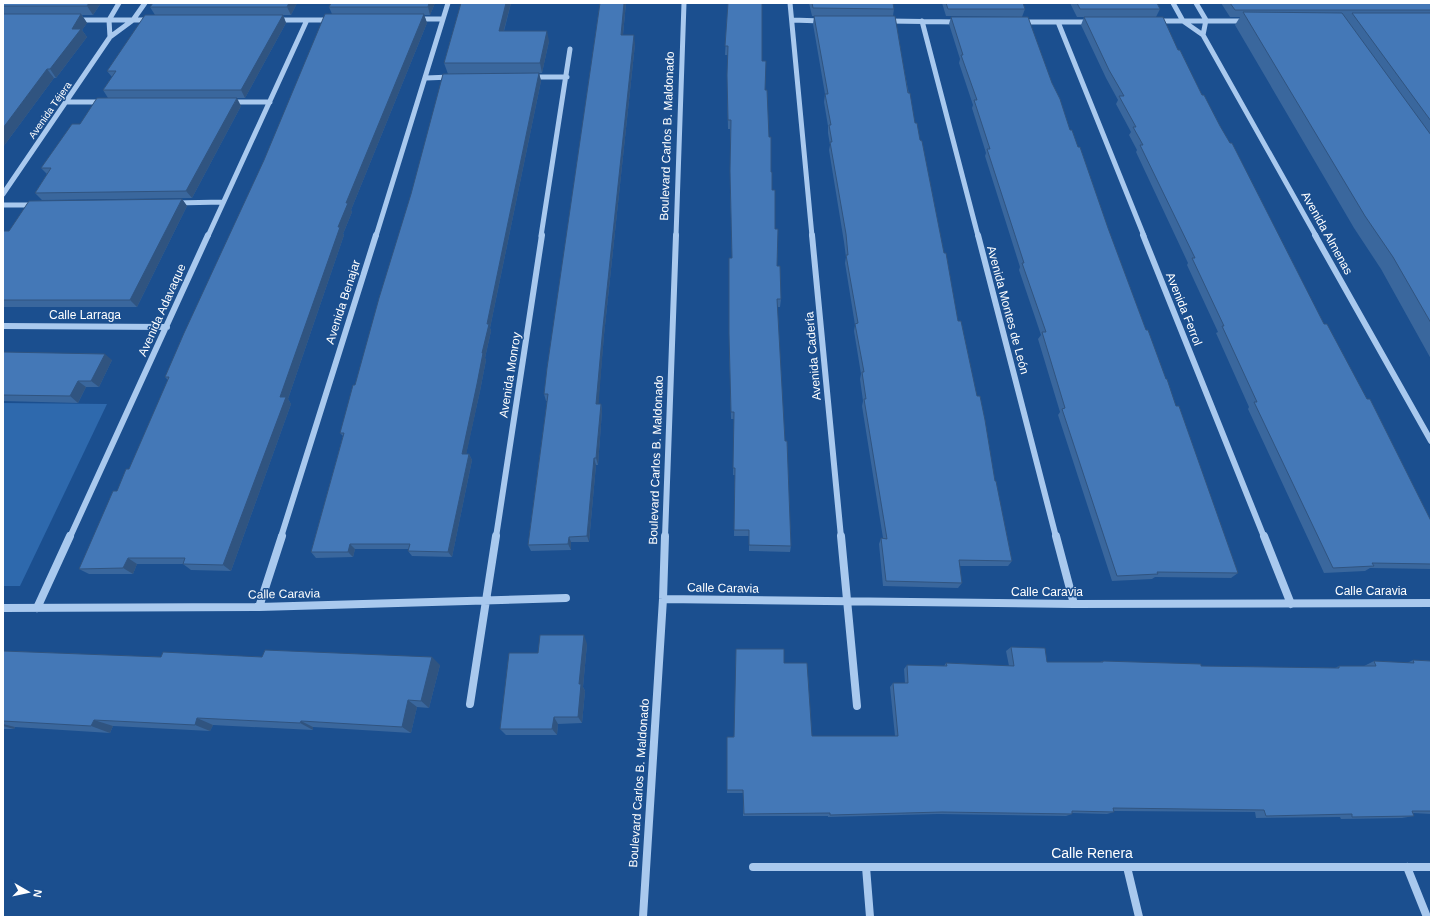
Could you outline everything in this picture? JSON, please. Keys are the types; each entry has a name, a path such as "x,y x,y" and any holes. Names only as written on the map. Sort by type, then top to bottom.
{"street":[{"path":"110,37 109,20 119,3"},
{"name":"Avenida Téjera","path":"3,194 110,37 133,20 145,3"},
{"name":"Avenida Benajar","path":"258,607 426,78 442,19 448,3"},
{"name":"Boulevard Carlos B. Maldonado","path":"643,917 663,600 684,3"},
{"name":"Avenida Cadería","path":"790,3 857,706"},
{"name":"Avenida Almenas","path":"1173,3 1183,21 1203,35 1431,441"},
{"path":"1196,3 1206,20 1203,35"},
{"path":"410,20 442,19"},
{"path":"71,20 157,20"},
{"path":"268,20 339,20"},
{"name":"Avenida Adavaque","path":"37,608 307,20"},
{"path":"792,20 830,21"},
{"path":"884,21 967,22"},
{"name":"Avenida Montes de León","path":"922,21 1074,604"},
{"path":"1152,21 1251,21"},
{"path":"1012,22 1097,22"},
{"name":"Avenida Ferrol","path":"1058,22 1291,604"},
{"name":"Avenida Monroy","path":"470,704 567,77 570,49"},
{"path":"426,78 457,77"},
{"path":"528,77 567,77"},
{"path":"66,102 113,102"},
{"path":"223,102 270,102"},
{"path":"168,203 223,202"},
{"path":"3,205 42,204"},
{"name":"Calle Larraga","path":"3,326 167,327"},
{"name":"Calle Caravia","path":"3,608 258,607 566,598"},
{"name":"Calle Caravia","path":"663,600 1074,604 1431,603"},
{"name":"Calle Renera","path":"753,867 1431,867"},
{"path":"866,867 870,917"},
{"path":"1127,867 1139,917"},
{"path":"1407,867 1427,917"}],"shaded area":[{"path":"3,403 107,404 20,586 3,586"}],"building":[{"path":"3,3 89,3 87,6 3,6"},
{"path":"153,3 289,3 287,7 150,7"},
{"path":"331,3 429,3 428,7 329,7"},
{"path":"461,3 506,3 499,31 547,31 540,63 444,63"},
{"path":"600,3 624,3 621,35 634,35 603,327 596,404 601,404 596,458 594,458 587,536 569,537 568,544 528,545 548,394 544,394 547,368"},
{"path":"728,3 762,3 762,61 766,61 765,90 767,90 769,137 771,137 772,190 775,190 775,229 778,229 777,266 780,266 781,299 777,299 785,441 787,441 791,546 749,545 749,530 734,530 734,412 731,412 729,334 729,258 732,258 730,171 731,120 728,120 728,46 725,46"},
{"path":"812,3 893,3 894,9 813,8"},
{"path":"946,3 1023,3 1025,9 948,9"},
{"path":"1077,3 1157,3 1160,9 1080,9"},
{"path":"1230,3 1431,3 1431,10 1235,10"},
{"path":"1243,12 1342,13 1431,135 1431,323 1393,257 1365,216"},
{"path":"1352,13 1431,13 1431,121"},
{"path":"3,14 81,14 72,29 81,29 50,69 47,69 3,128"},
{"path":"325,14 424,14 346,203 348,203 338,227 340,227 280,397 286,397 223,565 183,564 185,558 128,558 123,568 79,569 113,491 117,491 126,469 129,469 169,377 165,377 264,160"},
{"path":"145,15 283,15 241,90 103,90 116,71 107,71"},
{"path":"814,16 895,16 908,93 910,93 915,123 917,123 920,140 922,141 944,253 946,253 958,321 961,321 977,396 980,396 995,481 1012,561 959,560 962,583 886,581 881,538 887,539 864,399 866,399 862,372 864,372 855,324 858,323 846,255 848,255 846,234 830,142 832,142 829,125 831,125 825,94 828,94"},
{"path":"951,17 1028,17 1052,83 1060,99 1070,130 1072,130 1078,147 1080,147 1146,330 1148,330 1176,406 1179,406 1238,573 1157,572 1158,574 1117,576 1062,409 1065,408 1042,332 1046,332 1022,263 1024,263 987,149 990,149 974,100 977,100 961,55 963,55"},
{"path":"1084,17 1163,17 1178,50 1180,50 1202,95 1204,95 1230,143 1232,143 1324,324 1327,324 1367,399 1370,399 1431,521 1431,564 1372,563 1374,566 1333,568 1254,402 1257,402 1192,258 1195,258 1140,145 1143,145 1133,127 1136,127 1119,96 1124,96 1109,70"},
{"path":"539,73 487,324 489,324 462,454 469,454 448,552 408,551 410,544 350,544 348,552 311,552 344,433 340,433 353,385 355,385 379,298 411,194 443,74"},
{"path":"97,98 237,98 186,191 35,193 51,168 41,168 72,124 80,124"},
{"path":"182,199 130,300 3,300 3,231 9,231 29,201"},
{"path":"3,352 105,354 91,381 78,381 70,396 3,395"},
{"path":"540,635 584,635 579,684 581,684 578,717 554,717 552,729 500,729 509,653 538,653"},
{"path":"1011,647 1045,648 1047,662 1103,661 1201,664 1201,666 1339,668 1339,666 1376,666 1374,661 1414,663 1413,660 1431,661 1431,811 1412,811 1414,816 1352,817 1352,814 1266,816 1264,810 1113,808 1114,812 1072,811 1072,814 942,812 830,815 830,813 744,814 743,790 727,790 727,737 734,737 736,649 784,649 784,663 807,663 812,736 898,736 893,683 908,683 907,665 947,666 946,663 1014,666"},
{"path":"265,650 432,657 421,701 408,700 402,727 301,721 300,723 197,718 195,725 94,720 91,726 3,721 3,651 161,657 163,652 262,657"}]}
